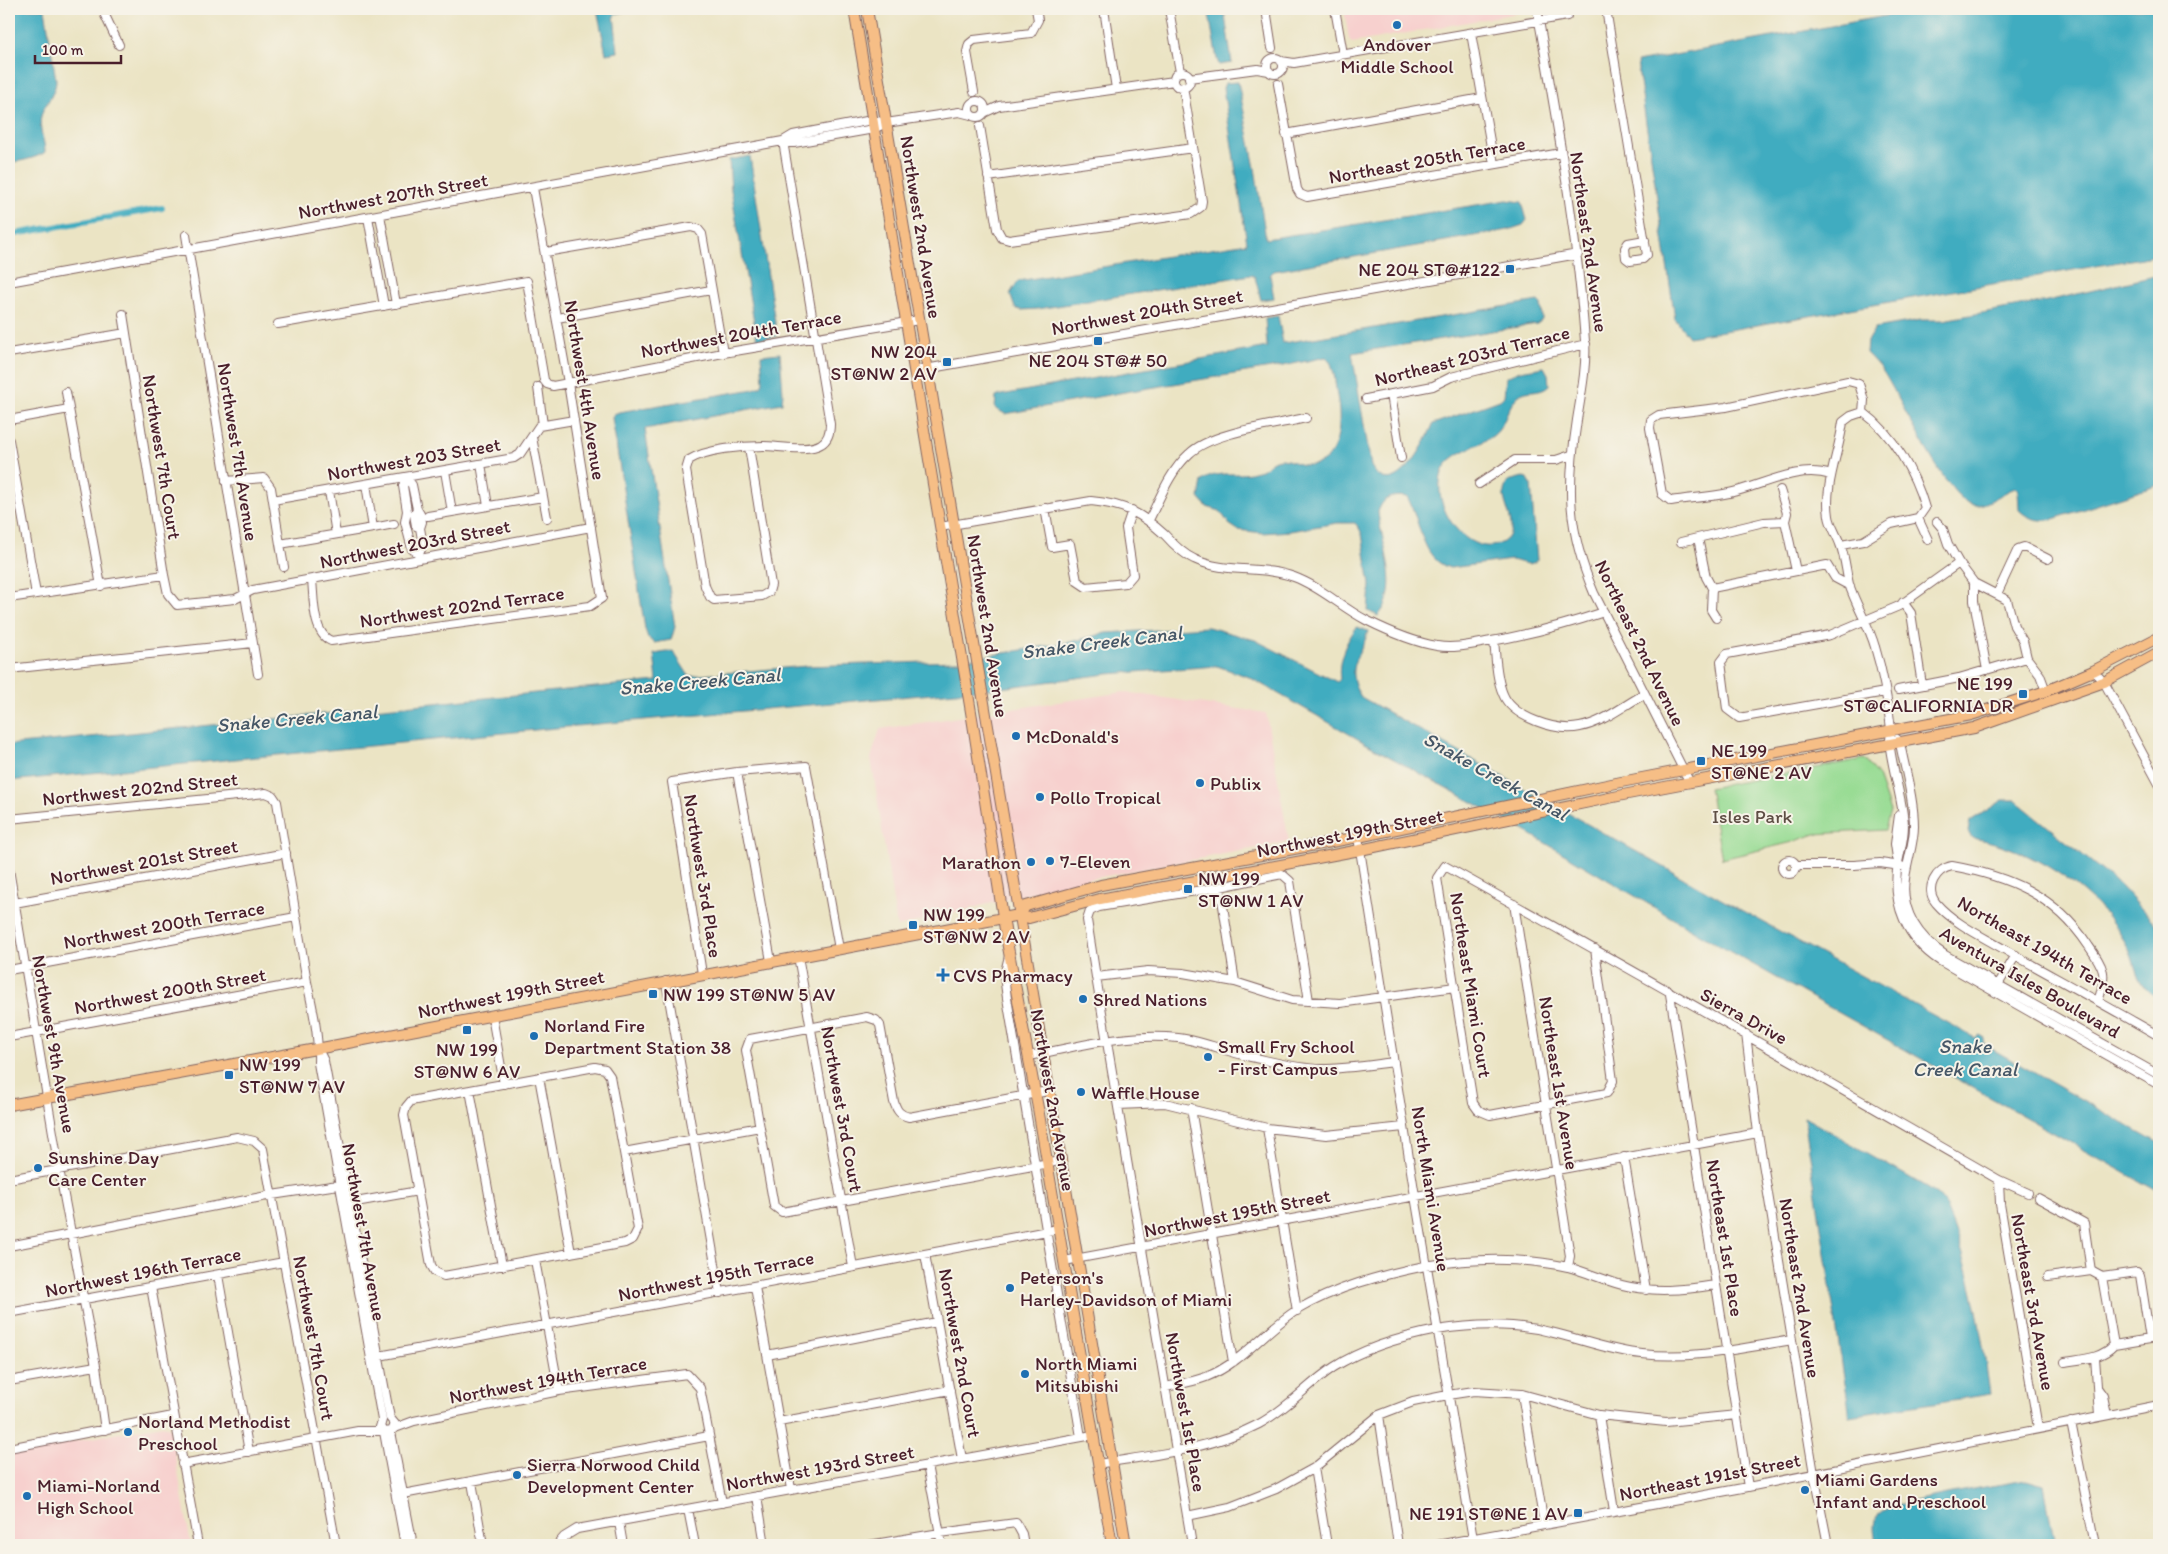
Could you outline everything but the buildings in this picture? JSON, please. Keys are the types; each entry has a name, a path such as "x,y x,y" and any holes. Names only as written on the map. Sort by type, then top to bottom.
{"main road":[{"name":"Northwest 2nd Avenue","path":"854,9 1009,954 1048,1165 1112,1545"},
{"name":"Northwest 2nd Avenue","path":"867,9 1126,1545"},
{"name":"Northwest 199th Street","path":"1019,915 1026,906 1101,885 1358,837 1684,770 1971,715 2046,691 2093,671 2159,636"},
{"name":"Northwest 199th Street","path":"9,1105 319,1049 702,974 1019,915 1028,918 1100,899 1360,850 1566,807 1974,728 2104,682 2159,652"}],"street":[{"path":"102,9 119,45"},
{"path":"1036,9 1038,20 1031,33 974,40 969,44 967,52 974,92 979,107 980,126 997,229 1002,238 1009,240 1191,214 1201,207 1202,201 1184,87"},
{"path":"1104,9 1116,89"},
{"path":"1170,9 1180,72"},
{"path":"1266,9 1272,48 1269,67 1278,84 1286,134 1482,98"},
{"path":"1335,9 1343,54"},
{"name":"Northeast 2nd Avenue","path":"1537,9 1578,254 1586,344 1581,393 1571,456 1569,480 1570,510 1583,566 1604,612 1690,783"},
{"path":"1606,9 1645,240"},
{"path":"1281,71 1294,63 1567,16"},
{"path":"1471,33 1494,164"},
{"path":"1272,48 1283,65 1278,84"},
{"path":"1189,78 1269,67 1279,60 1294,63"},
{"path":"1269,67 1281,71"},
{"path":"1180,72 1185,73 1189,78 1189,83 1184,87 1177,86 1174,81 1175,75 1180,72"},
{"name":"Northwest 207th Street","path":"9,282 532,188 783,140 793,135 873,125 959,112 979,107 996,107 1174,81"},
{"path":"979,107 969,110 980,126"},
{"name":"Northwest 207th Street","path":"959,112 978,117 979,107"},
{"name":"Northeast 205th Terrace","path":"1286,134 1297,189 1300,194 1307,197 1561,153"},
{"path":"749,447 771,584 769,592 762,596 720,600 710,597 705,586 686,470 689,460 696,455 749,447 810,448 820,445 826,440 830,424 783,140"},
{"path":"988,177 1193,148"},
{"name":"Northwest 4th Avenue","path":"532,188 546,252 602,598"},
{"path":"278,324 396,304 380,215"},
{"path":"368,217 384,306"},
{"path":"546,252 691,227 698,229 702,234 723,353"},
{"name":"Northwest 7th Avenue","path":"186,235 258,674"},
{"name":"Northwest 204th Street","path":"914,371 1578,254"},
{"path":"377,268 389,266"},
{"path":"379,282 392,280"},
{"name":"Northwest 204th Terrace","path":"396,304 528,281 544,380 547,384 557,385 723,353 919,320"},
{"path":"557,318 711,290"},
{"name":"Northwest 7th Court","path":"123,314 164,575 168,594 174,603"},
{"path":"9,353 126,333"},
{"name":"Northeast 203rd Terrace","path":"1366,398 1433,386 1451,377 1586,344"},
{"path":"1831,475 1818,471 1781,477 1730,492 1671,501 1662,494 1650,428 1651,420 1659,416 1699,412 1848,382 1859,384 1864,400 1863,412"},
{"path":"538,387 543,425 574,420"},
{"path":"66,392 101,586"},
{"path":"1391,394 1401,458"},
{"path":"9,420 69,408"},
{"path":"1850,586 1841,545 1829,517 1828,496 1843,422 1851,416 1863,412"},
{"path":"1841,545 1863,541 1891,524 1918,518 1925,508 1922,496 1896,447 1876,421 1863,412"},
{"path":"1149,520 1172,475 1189,453 1214,438 1306,418"},
{"name":"Northwest 203 Street","path":"273,500 514,458 520,454 540,426 543,425"},
{"path":"532,437 547,518"},
{"path":"9,440 36,594"},
{"path":"1480,484 1515,460 1556,460 1571,456"},
{"path":"481,464 488,506"},
{"path":"444,470 452,512"},
{"path":"406,477 412,485 416,509 420,514 422,522 420,528 423,545 419,557"},
{"path":"406,477 403,486 407,511 405,522 412,549 419,557"},
{"path":"226,480 264,478 271,488 284,567"},
{"path":"366,484 373,528"},
{"path":"1780,490 1787,513 1785,521 1796,571"},
{"path":"329,491 336,534"},
{"path":"428,516 543,497"},
{"path":"940,527 1091,501 1116,504 1132,510 1149,520 1193,559 1219,568 1272,571 1293,576 1313,585 1364,619 1382,628 1412,640 1438,646 1465,646 1494,641 1554,628 1604,612"},
{"path":"1045,508 1052,546 1070,544 1076,581 1086,587 1126,582 1133,576 1126,528 1132,510"},
{"path":"407,511 416,509"},
{"path":"1918,518 1928,540"},
{"path":"1681,542 1764,522 1785,521"},
{"path":"1937,522 1943,529 1948,544 1959,563 1974,583 2007,600 2014,626 2023,641 2027,658 2040,675 2046,691"},
{"path":"280,544 394,524"},
{"name":"Northwest 203rd Street","path":"174,603 182,606 235,599 252,590 312,580 419,557 591,527"},
{"path":"1698,538 1706,578 1712,588 1711,610 1716,618"},
{"path":"1997,594 2018,549 2024,547 2048,559"},
{"path":"1885,692 1739,718 1728,710 1721,662 1727,654 1830,635 1895,603 1903,602 1959,563"},
{"path":"1712,588 1826,565 1836,578 1850,586"},
{"path":"9,598 101,586 164,575"},
{"name":"Northwest 202nd Terrace","path":"312,580 318,628 325,638 331,641 590,606 602,598"},
{"path":"1974,583 1974,601 1987,670"},
{"name":"Aventura Isles Boulevard","path":"1850,586 1876,648 1891,731 1913,820 1913,837 1904,886 1909,914 1921,936 1933,948 1996,988 2159,1085"},
{"path":"1903,602 1911,613 1922,684"},
{"path":"953,605 966,603"},
{"path":"1494,641 1502,694 1509,707 1542,724 1579,728 1600,720 1645,694"},
{"path":"9,669 253,643"},
{"path":"1898,690 1959,678 2027,658"},
{"path":"2093,671 2104,682 2159,784"},
{"name":"Aventura Isles Boulevard","path":"1895,744 1899,798 1904,827 1898,866 1898,903 1907,928 1915,940 1935,958 1996,988 2159,1076"},
{"path":"771,962 736,772 806,766 839,949"},
{"name":"Northwest 3rd Place","path":"702,974 672,782 736,772"},
{"path":"981,776 995,774"},
{"name":"Northwest 202nd Street","path":"9,819 266,793 273,796"},
{"name":"Northwest 7th Avenue","path":"273,796 277,802 313,1009 319,1049 318,1063 338,1185 413,1545"},
{"name":"North Miami Avenue","path":"1358,837 1415,1196 1473,1542"},
{"name":"Northwest 201st Street","path":"12,903 286,853"},
{"path":"1796,866 1854,866 1880,863 1908,867"},
{"name":"Sierra Drive","path":"1445,866 1595,949 1670,994 1746,1034 1999,1180 2028,1193"},
{"name":"Northeast Miami Court","path":"1445,866 1438,878 1473,1103 1478,1110 1490,1115 1546,1105"},
{"name":"Northeast 194th Terrace","path":"2098,1001 2105,979 2103,971 2084,938 2053,905 2014,882 1995,875 1952,866 1938,872 1933,880 1931,895 1941,907 1967,927 2159,1036"},
{"name":"Northwest 9th Avenue","path":"9,869 12,903 37,1032 59,1169 96,1366 105,1430"},
{"path":"1235,982 1220,887 1282,874 1290,881 1309,1000"},
{"name":"Northwest 1st Place","path":"1192,1545 1087,920 1090,911 1099,907 1220,887"},
{"name":"Northeast 1st Avenue","path":"1514,904 1570,1256 1568,1267"},
{"name":"Northwest 200th Terrace","path":"9,970 296,917"},
{"path":"1546,1105 1607,1093 1614,1081 1595,949"},
{"path":"1009,954 1004,976 1081,1437"},
{"path":"1996,988 2016,955"},
{"name":"Northwest 3rd Court","path":"798,956 853,1266"},
{"path":"1096,977 1148,971 1183,973 1235,982 1277,996 1340,1003 1455,986"},
{"path":"666,981 720,1293"},
{"name":"Northwest 200th Street","path":"9,1038 307,982"},
{"name":"Northeast 1st Place","path":"1670,994 1748,1487"},
{"path":"492,1016 504,1084"},
{"path":"1048,1091 910,1117 902,1116 894,1102 880,1025 876,1020 867,1017 811,1026 750,1039 746,1050 774,1206 782,1212 1048,1165 1060,1161"},
{"name":"Northeast 2nd Avenue","path":"1746,1034 1758,1134 1814,1474 1828,1545"},
{"path":"1028,1056 1108,1042 1156,1037 1179,1038 1215,1046 1249,1057 1320,1069 1394,1062"},
{"name":"Northwest 7th Avenue","path":"319,1049 324,1061 379,1356 405,1545"},
{"path":"595,1067 605,1069 610,1076 638,1229 633,1239 625,1243 444,1276 435,1272 431,1265 404,1115 406,1107 411,1101 539,1077 595,1067"},
{"path":"539,1077 571,1253"},
{"path":"470,1090 502,1266"},
{"path":"1118,1106 1166,1103 1267,1128 1326,1135 1404,1127"},
{"path":"1191,1108 1233,1362"},
{"path":"624,1152 760,1127"},
{"path":"1267,1128 1297,1311"},
{"name":"Northwest 195th Street","path":"1064,1261 1694,1144 1758,1134"},
{"name":"Northwest 7th Court","path":"59,1169 237,1137 254,1141 263,1149 336,1545"},
{"path":"1624,1157 1646,1290"},
{"path":"9,1179 59,1169"},
{"name":"Northeast 3rd Avenue","path":"1999,1180 2000,1204 2038,1428"},
{"path":"9,1246 272,1195 338,1185"},
{"path":"350,1204 418,1191"},
{"path":"2038,1198 2084,1223 2091,1271"},
{"name":"Northwest 195th Terrace","path":"379,1356 1058,1229"},
{"name":"Northwest 2nd Court","path":"925,1254 962,1459"},
{"path":"1166,1387 1206,1377 1233,1362 1297,1311 1345,1288 1381,1275 1427,1266 1465,1260 1491,1259 1568,1267 1622,1285 1646,1290 1676,1290 1716,1286"},
{"path":"535,1260 559,1391"},
{"name":"Northwest 196th Terrace","path":"9,1313 284,1262"},
{"path":"2048,1277 2091,1271 2102,1278 2137,1272 2140,1275 2150,1339 2114,1345 2107,1353 2096,1357 2065,1362"},
{"path":"218,1274 249,1452"},
{"path":"2102,1278 2114,1345"},
{"path":"151,1287 198,1545"},
{"path":"755,1287 791,1489"},
{"path":"767,1355 937,1322"},
{"path":"1098,1464 1176,1452 1229,1438 1261,1423 1294,1400 1333,1367 1361,1352 1386,1342 1437,1330 1473,1326 1512,1326 1549,1331 1606,1348 1642,1354 1673,1356 1792,1340"},
{"path":"2096,1357 2098,1389 2103,1396 2103,1416"},
{"path":"9,1381 96,1366"},
{"name":"Northwest 194th Terrace","path":"183,1464 559,1391 687,1374 700,1388 709,1436"},
{"path":"779,1422 950,1390"},
{"path":"1187,1516 1243,1502 1276,1489 1314,1468 1380,1416 1413,1402 1448,1395 1474,1391 1522,1394 1599,1415 1666,1422 1737,1415"},
{"path":"1522,1394 1544,1524"},
{"name":"Northeast 191st Street","path":"1436,1545 1473,1542 1544,1524 1748,1487 2159,1405"},
{"path":"1599,1415 1614,1511"},
{"path":"9,1448 173,1416"},
{"path":"1380,1416 1398,1545"},
{"path":"2071,1422 2095,1545"},
{"name":"Northwest 193rd Street","path":"558,1545 564,1537 577,1529 1093,1435"},
{"path":"403,1494 709,1436 722,1503"},
{"path":"927,1465 942,1545"},
{"path":"1314,1468 1327,1545"},
{"path":"472,1482 484,1545"},
{"path":"757,1496 765,1545"},
{"path":"688,1509 695,1545"},
{"path":"619,1522 623,1545"},
{"path":"870,1545 1016,1523 1022,1534 1024,1545"}],"shaded area":[{"name":"Andover Middle School","path":"1344,9 1526,9 1523,12 1352,43 1349,39"},
{"path":"1124,692 1266,713 1289,842 1079,881 897,927 871,758 880,729"},
{"path":"163,1425 170,1428 191,1545 9,1545 9,1453"}],"green space":[{"name":"Isles Park","path":"1864,759 1878,776 1890,811 1885,830 1815,834 1793,842 1722,859 1709,788"}],"water":[{"path":"9,9 45,9 56,80 54,90 41,116 40,125 45,152 33,158 12,162 9,162"},
{"path":"597,9 633,9 614,15 618,52 606,54"},
{"path":"1208,9 1224,9 1232,63 1219,65"},
{"path":"1923,9 2159,9 2159,255 1689,337 1675,319 1637,62"},
{"path":"1238,82 1255,168 1266,239 1507,200 1522,202 1527,220 1523,225 1508,230 1274,271 1270,275 1274,298 1261,300 1255,277 1251,275 1038,309 1021,310 1015,308 1010,294 1018,281 1247,243 1223,88 1225,83"},
{"path":"750,156 777,336 757,340 731,190 729,160"},
{"path":"2159,275 2159,485 2053,519 2043,520 2026,516 2019,510 2018,490 2016,488 1987,502 1975,505 1970,504 1960,496 1948,483 1936,465 1884,373 1866,353 1867,341 1875,328 1921,320 1943,320 2047,301"},
{"path":"1538,301 1541,304 1542,320 1537,324 1352,353 1371,466 1380,476 1389,479 1408,467 1433,424 1500,400 1504,396 1506,377 1520,371 1544,367 1548,374 1549,385 1518,396 1511,405 1498,431 1489,439 1450,460 1440,479 1440,494 1445,510 1453,524 1464,536 1476,544 1490,546 1503,542 1510,532 1511,526 1504,494 1508,481 1523,477 1528,478 1531,485 1537,560 1531,564 1511,560 1450,568 1440,563 1427,548 1407,497 1397,496 1389,498 1385,500 1378,512 1390,580 1389,593 1385,605 1378,616 1368,611 1370,585 1362,534 1355,523 1337,523 1290,531 1263,533 1238,530 1229,524 1220,511 1207,507 1199,498 1202,481 1213,476 1250,473 1261,470 1280,459 1306,465 1318,464 1326,459 1333,451 1339,429 1339,406 1333,369 1326,357 1005,414 995,408 996,397 1001,395 1267,347 1265,318 1278,316 1283,343"},
{"path":"780,353 782,403 645,429 675,627 671,640 654,643 648,638 645,629 612,418 614,414 619,412 754,389 761,386 763,382 761,355"},
{"name":"Snake Creek Canal","path":"1208,627 1255,640 1337,682 1340,679 1341,658 1349,638 1357,627 1368,631 1353,669 1353,677 1361,697 1719,898 1975,1038 1979,1035 1984,1038 1983,1044 2159,1143 2159,1192 1711,941 1525,831 1249,677 1217,666 1107,674 1000,688 587,725 9,781 9,745 657,681 654,654 673,651 689,676 807,666 956,661 1070,642 1106,633"},
{"path":"2003,800 2015,800 2121,886 2159,928 2159,998 2151,993 2140,981 2129,950 2112,923 2097,905 2079,889 2038,861 1994,843 1972,838 1968,832 1970,821"},
{"path":"1804,1117 1928,1188 1943,1201 1953,1224 1968,1271 1979,1320 1990,1394 1850,1416"},
{"path":"2026,1480 2044,1485 2055,1545 1877,1545 1874,1530 1876,1518 1888,1509 1972,1489"}],"waterway":[{"path":"9,235 162,208"}],"place":[{"name":"Andover Middle School","path":"1397,25"},
{"name":"NE 204 ST@#122","path":"1510,269"},
{"name":"NE 204 ST@# 50","path":"1098,341"},
{"name":"NW 204 ST@NW 2 AV","path":"947,362"},
{"name":"NE 199 ST@CALIFORNIA DR","path":"2023,694"},
{"name":"McDonald's","path":"1016,736"},
{"name":"NE 199 ST@NE 2 AV","path":"1701,761"},
{"name":"Publix","path":"1200,783"},
{"name":"Pollo Tropical","path":"1040,797"},
{"name":"7-Eleven","path":"1050,861"},
{"name":"Marathon","path":"1031,862"},
{"name":"NW 199 ST@NW 1 AV","path":"1188,889"},
{"name":"NW 199 ST@NW 2 AV","path":"913,925"},
{"name":"CVS Pharmacy","path":"943,975"},
{"name":"NW 199 ST@NW 5 AV","path":"653,994"},
{"name":"Shred Nations","path":"1083,999"},
{"name":"NW 199 ST@NW 6 AV","path":"467,1030"},
{"name":"Norland Fire Department Station 38","path":"534,1036"},
{"name":"Small Fry School - First Campus","path":"1208,1057"},
{"name":"NW 199 ST@NW 7 AV","path":"229,1075"},
{"name":"Waffle House","path":"1081,1092"},
{"name":"Sunshine Day Care Center","path":"38,1168"},
{"name":"Peterson's Harley-Davidson of Miami","path":"1010,1288"},
{"name":"North Miami Mitsubishi","path":"1025,1374"},
{"name":"Norland Methodist Preschool","path":"128,1432"},
{"name":"Sierra Norwood Child Development Center","path":"517,1475"},
{"name":"Miami Gardens Infant and Preschool","path":"1805,1490"},
{"name":"Miami-Norland High School","path":"27,1496"},
{"name":"NE 191 ST@NE 1 AV","path":"1578,1513"}]}
